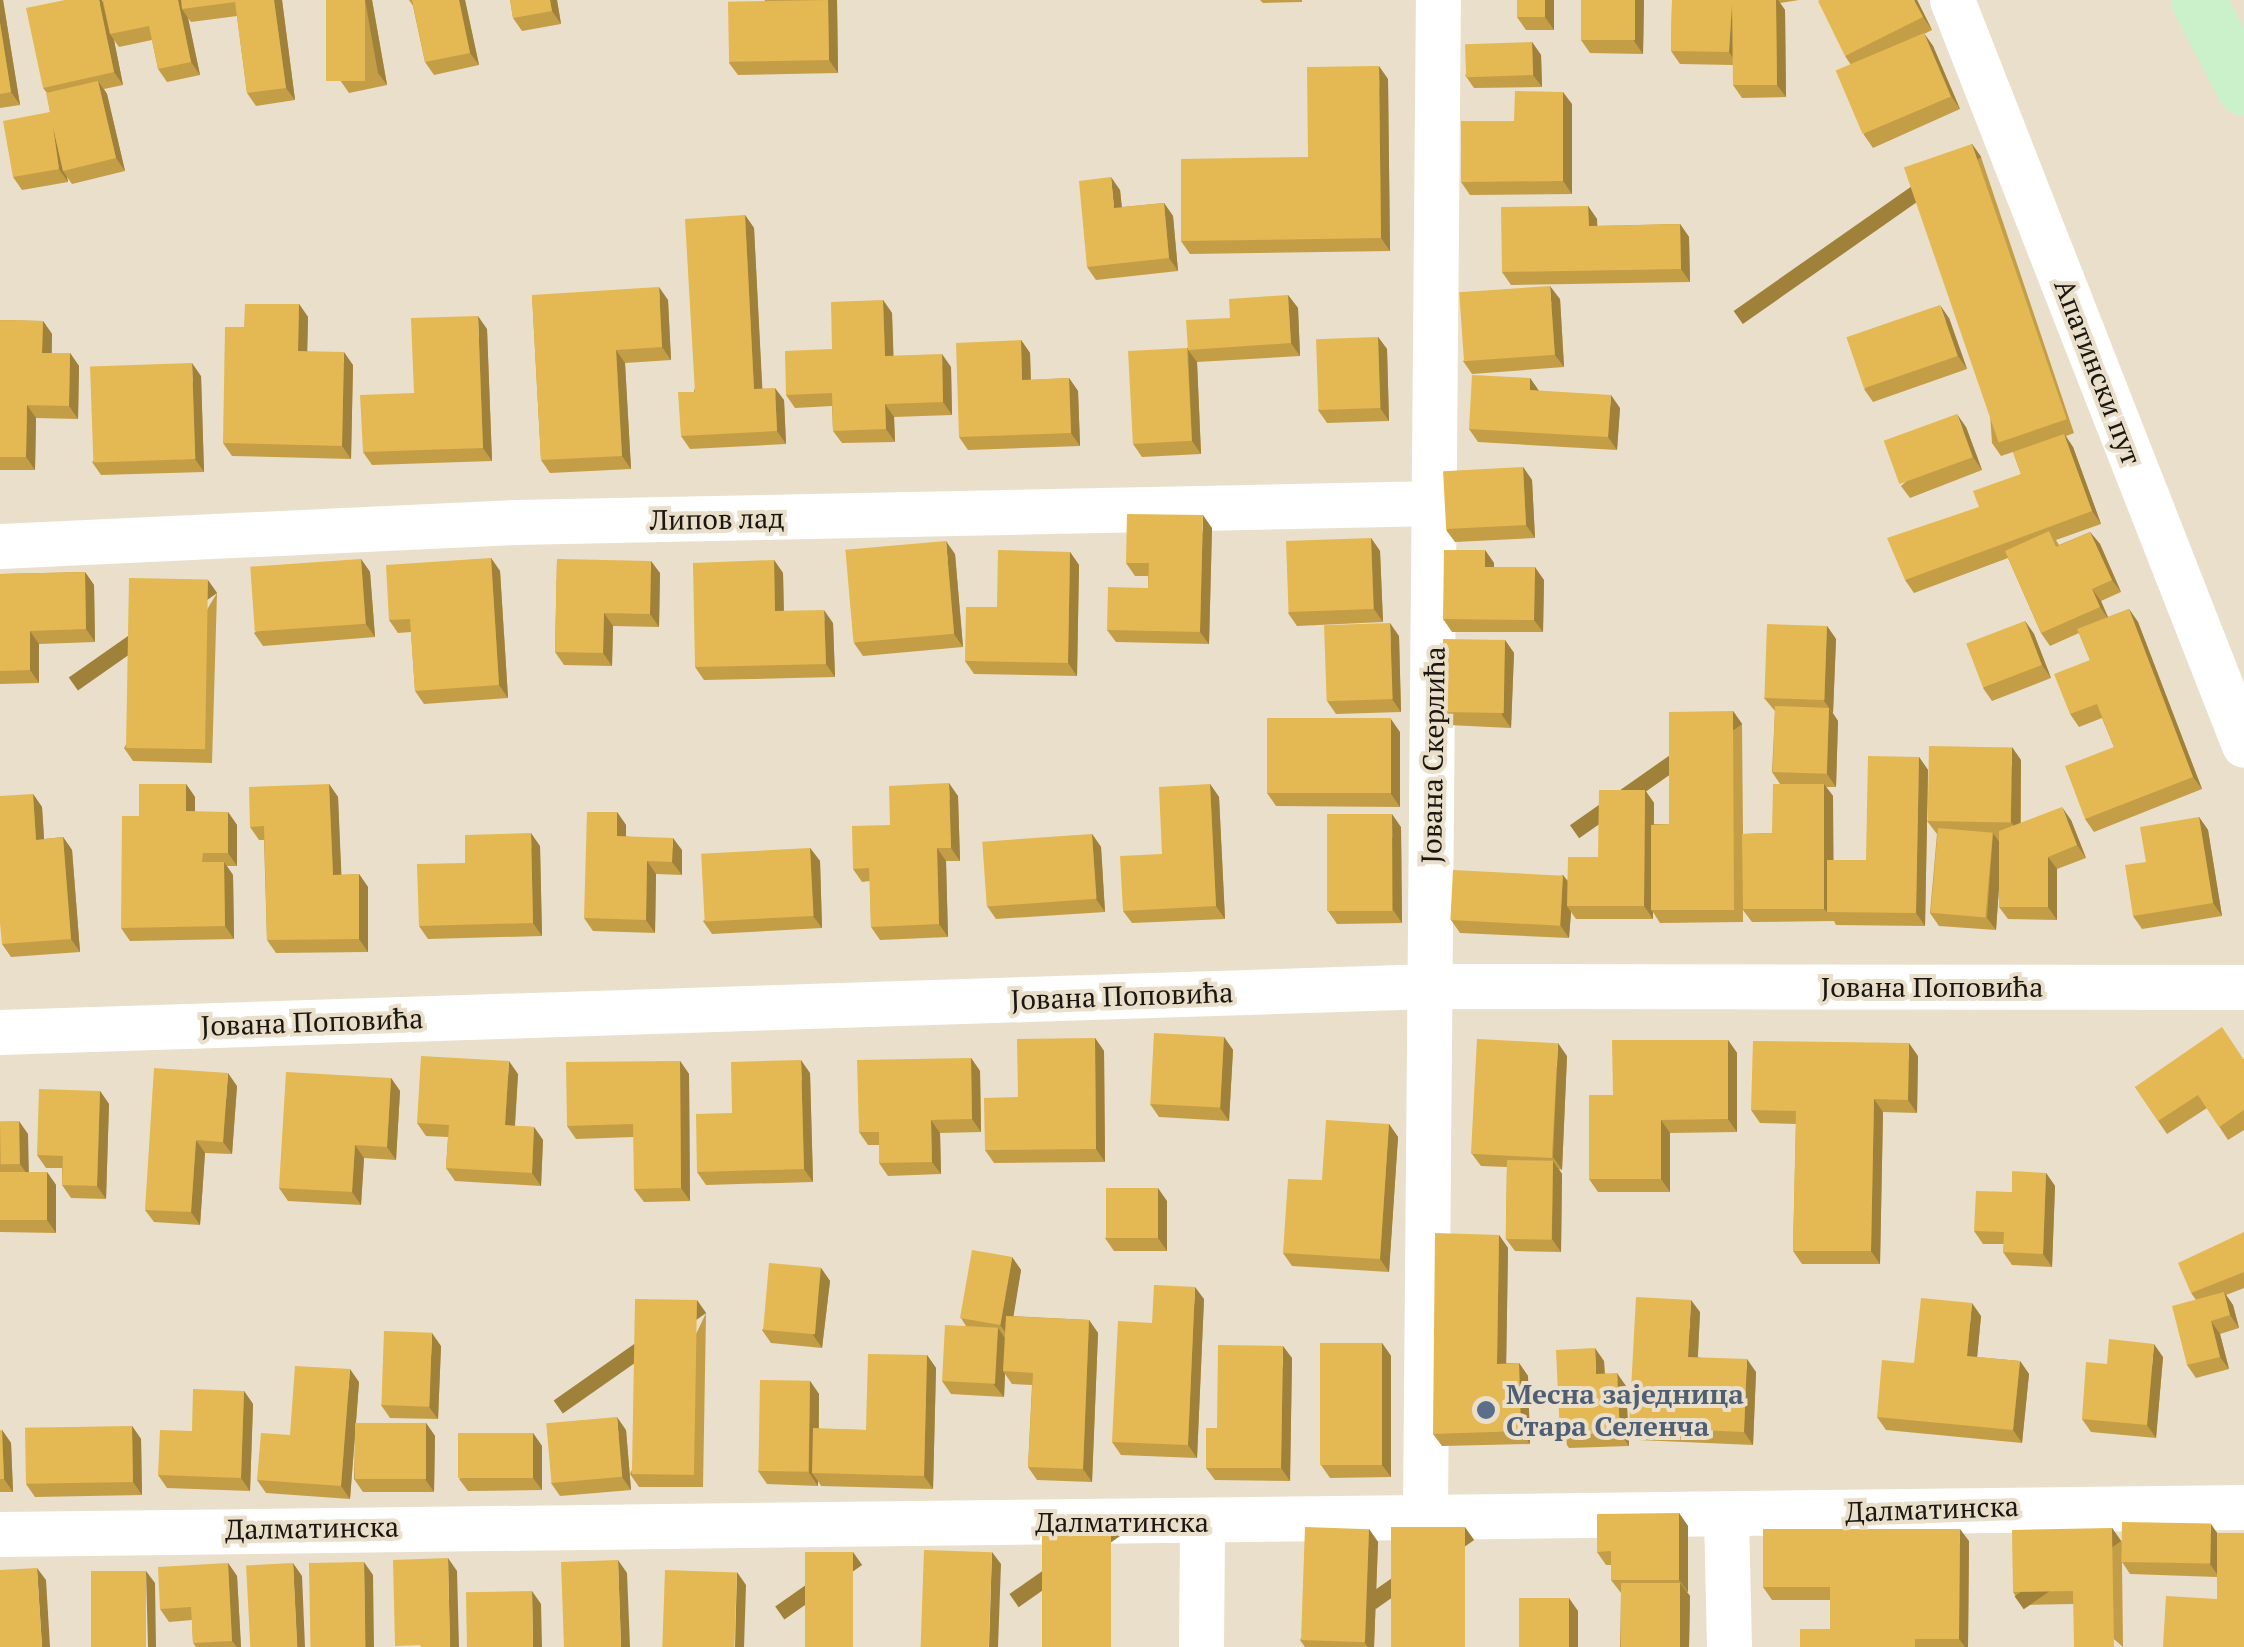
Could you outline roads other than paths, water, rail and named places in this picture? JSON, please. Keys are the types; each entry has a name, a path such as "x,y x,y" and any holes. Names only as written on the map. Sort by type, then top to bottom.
{"main road":[{"path":"2198,0 2244,88"}],"street":[{"name":"Јована Скерлића","path":"1426,1510 1438,0"},
{"name":"Апатински пут","path":"1952,0 2244,744"},
{"name":"Липов лад","path":"0,546 516,522 1435,503"},
{"name":"Јована Поповића","path":"0,1032 1430,986 2244,987"},
{"name":"Далматинска","path":"0,1534 1202,1522 1426,1510 1726,1515 2244,1507"},
{"path":"1726,1515 1730,1647"},
{"path":"1200,1647 1202,1522"}],"place":[{"name":"Месна заједница Стара Селенча","path":"1486,1410"}]}
